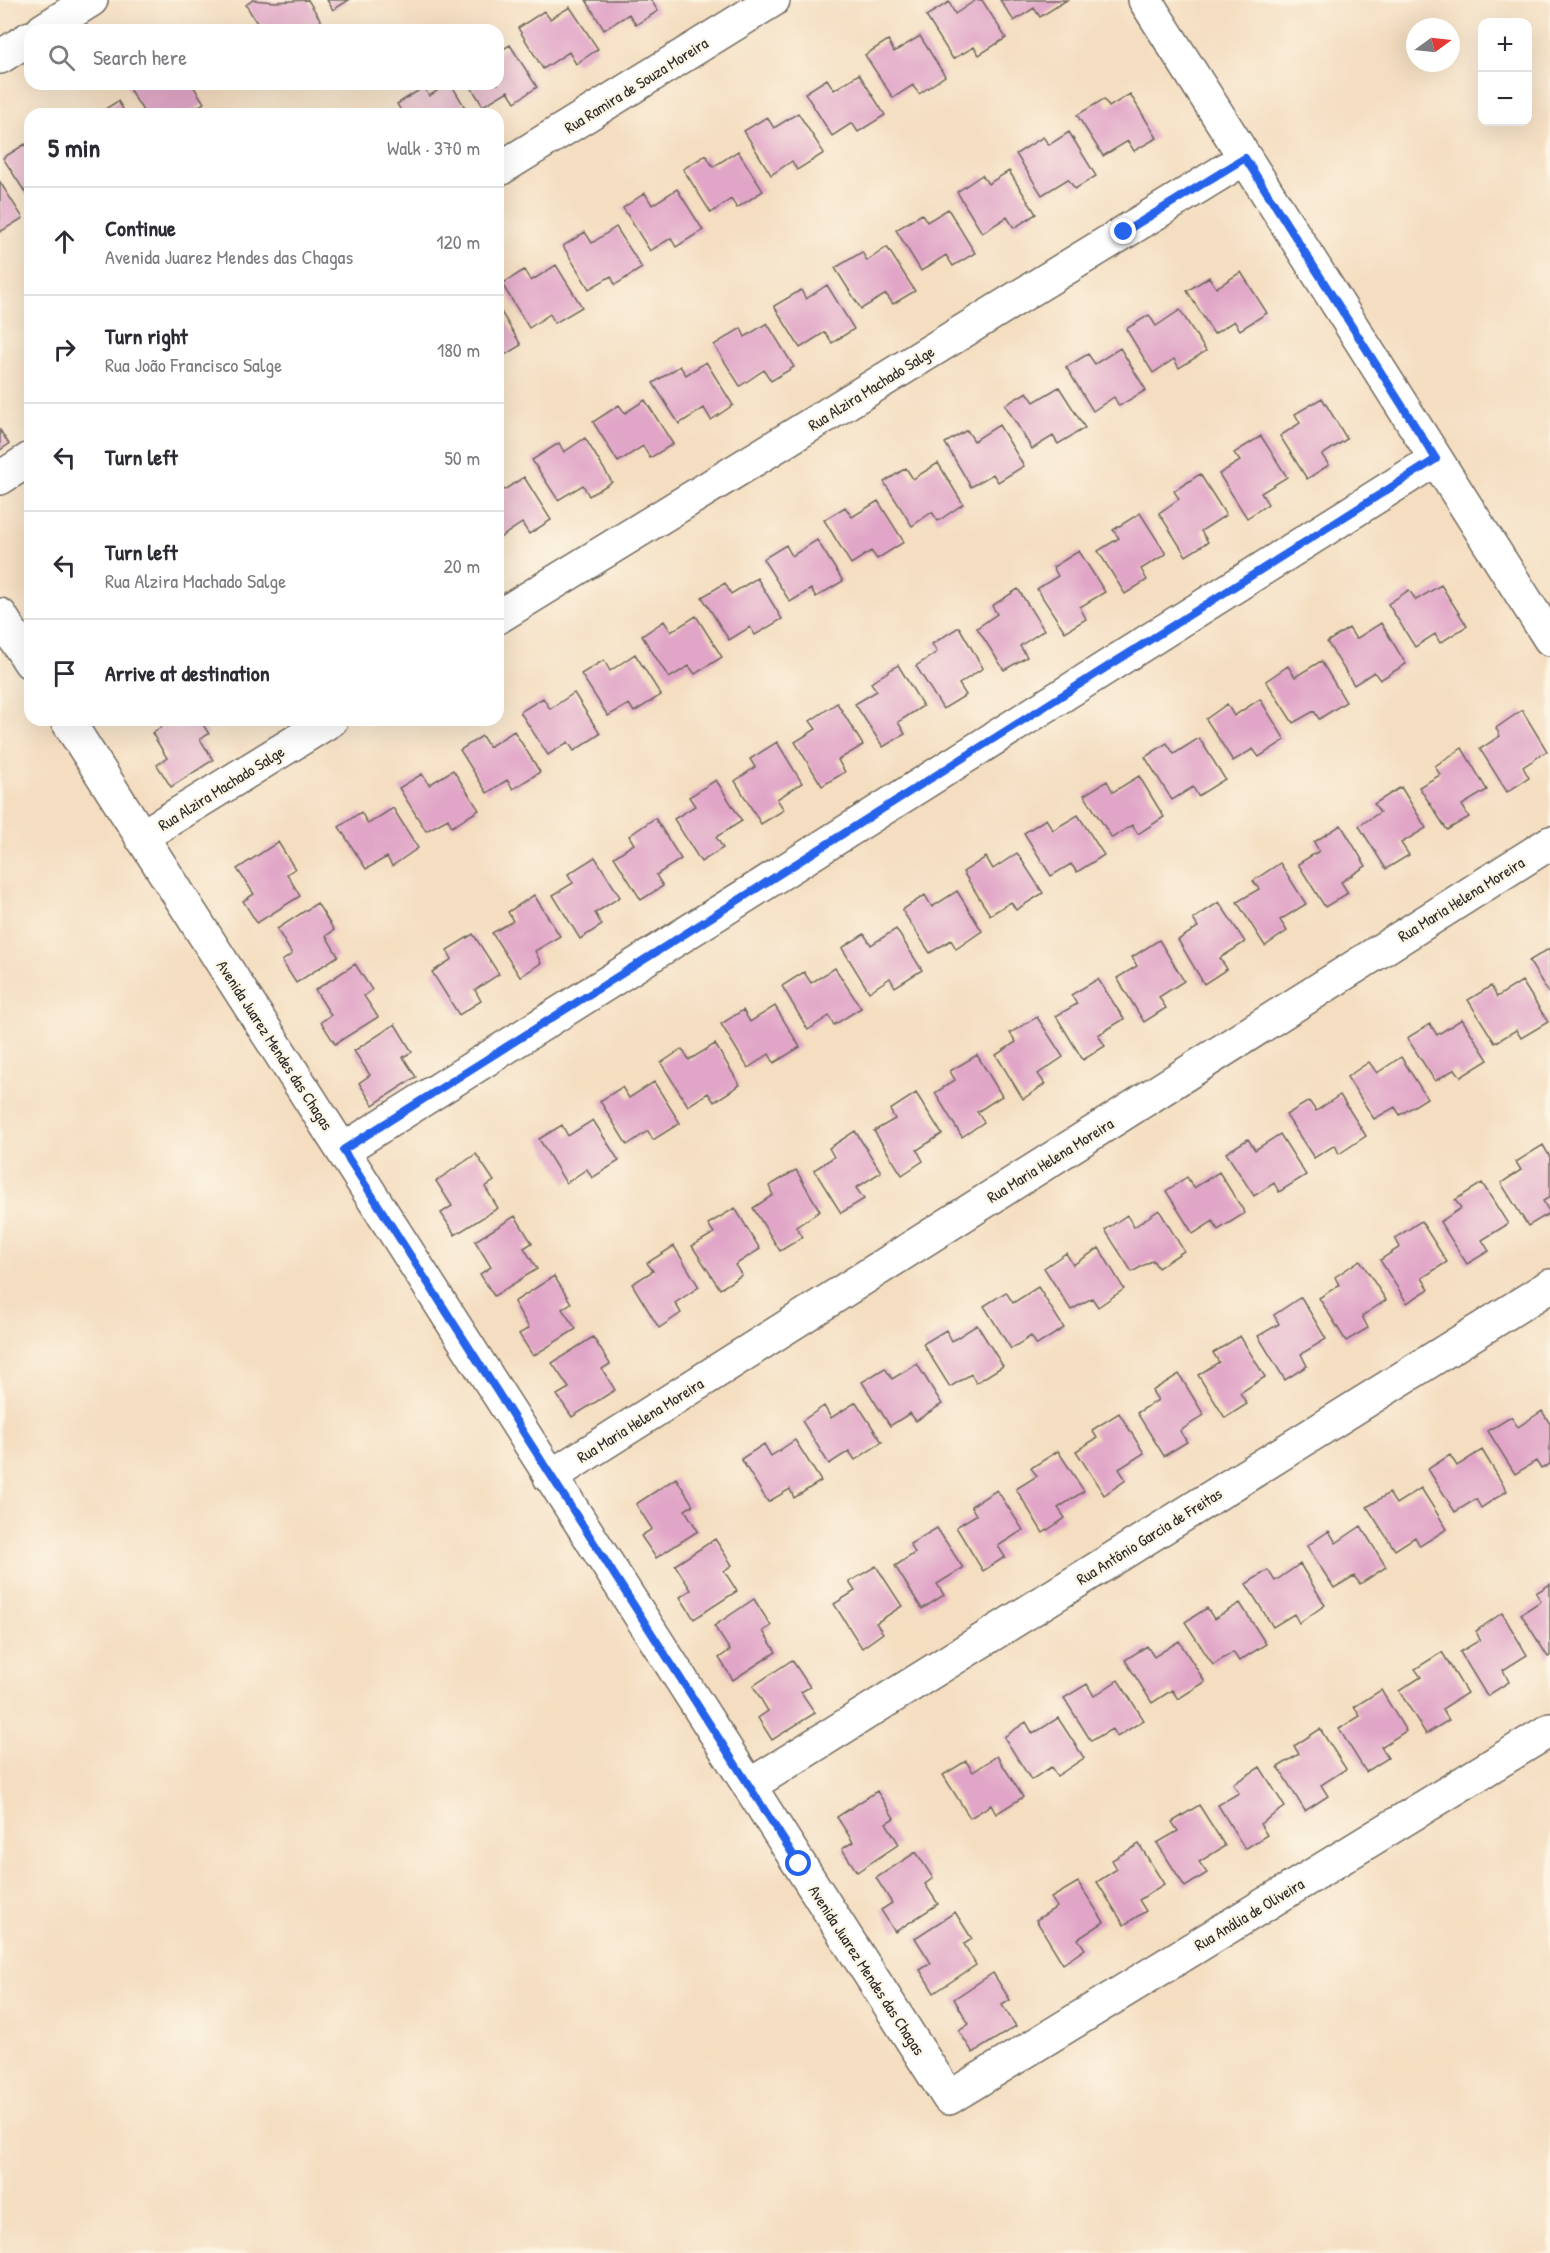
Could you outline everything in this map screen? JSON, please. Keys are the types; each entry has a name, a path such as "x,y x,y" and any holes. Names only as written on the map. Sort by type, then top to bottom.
{"street":[{"path":"53,24 91,0"},
{"name":"Rua Ramira de Souza Moreira","path":"504,166 773,0"},
{"path":"1145,0 1550,639"},
{"path":"0,57 24,42"},
{"name":"Rua Alzira Machado Salge","path":"504,613 1245,158"},
{"path":"343,1150 1436,459"},
{"path":"0,478 24,463"},
{"path":"0,615 24,653"},
{"name":"Avenida Juarez Mendes das Chagas","path":"71,726 949,2098"},
{"name":"Rua Alzira Machado Salge","path":"141,837 321,726"},
{"name":"Rua Maria Helena Moreira","path":"550,1477 1550,843"},
{"name":"Rua Antônio Garcia de Freitas","path":"749,1786 1550,1286"},
{"name":"Rua Anália de Oliveira","path":"949,2098 1550,1730"}],"building":[{"path":"253,0 275,2 308,0 323,24 257,24 246,5"},
{"path":"327,0 349,0 333,10"},
{"path":"586,0 651,0 658,11 636,25 629,14 604,30"},
{"path":"976,0 982,0 1006,38 979,55 974,47 953,59 926,16 949,2 955,14"},
{"path":"1000,0 1067,0 1040,17 1034,8 1014,21"},
{"path":"570,7 598,49 576,64 569,52 543,69 518,28 544,11 550,19"},
{"path":"920,36 945,76 919,94 913,85 893,98 865,55 888,40 894,52"},
{"path":"510,45 537,87 515,102 508,91 483,106 473,90 504,90 504,48"},
{"path":"859,74 885,115 858,132 852,123 832,136 805,93 827,79 834,90"},
{"path":"130,90 196,90 204,103 196,108 141,108"},
{"path":"419,90 426,90 429,96 438,90 455,90 465,108 399,108 397,104"},
{"path":"1130,94 1157,138 1134,151 1128,141 1103,156 1077,115 1104,99 1109,107"},
{"path":"118,101 122,108 107,108"},
{"path":"798,113 824,153 797,170 792,161 771,175 744,131 767,117 774,128"},
{"path":"1069,132 1096,176 1075,189 1068,179 1042,195 1016,154 1043,137 1049,145"},
{"path":"24,145 24,191 3,158"},
{"path":"738,151 763,191 737,208 731,199 711,213 683,169 706,155 713,167"},
{"path":"1009,171 1036,214 1014,228 1007,217 982,233 957,192 982,175 988,184"},
{"path":"0,182 23,218 0,232"},
{"path":"677,189 703,230 676,247 671,238 650,251 623,208 645,193 652,205"},
{"path":"948,209 975,253 953,266 946,255 921,271 896,230 922,214 927,222"},
{"path":"616,227 642,268 615,285 611,276 589,289 563,246 585,232 592,243"},
{"path":"887,247 915,291 893,304 886,294 861,309 835,268 862,252 867,261"},
{"path":"556,265 582,307 555,323 550,314 529,328 504,287 504,283 524,270 531,281"},
{"path":"1241,272 1267,313 1240,330 1234,321 1214,334 1187,291 1209,277 1216,288"},
{"path":"827,285 854,329 832,343 825,332 800,348 774,306 801,290 806,299"},
{"path":"1180,310 1206,351 1179,368 1174,359 1153,373 1126,329 1149,315 1156,326"},
{"path":"504,317 521,345 504,355"},
{"path":"767,323 794,367 771,381 764,370 740,386 714,345 741,328 745,337"},
{"path":"1120,348 1146,390 1119,406 1114,397 1093,411 1066,367 1088,354 1095,364"},
{"path":"706,362 733,405 711,420 704,408 679,424 653,383 680,366 686,375"},
{"path":"1059,387 1085,428 1058,444 1053,436 1032,449 1005,405 1027,392 1034,402"},
{"path":"1322,398 1347,439 1322,455 1329,465 1307,479 1280,436 1300,423 1295,414"},
{"path":"645,400 673,444 650,458 643,446 618,462 593,422 619,405 625,413"},
{"path":"999,425 1024,466 998,482 993,474 971,487 945,443 967,430 974,441"},
{"path":"0,430 9,444 0,450"},
{"path":"1261,436 1287,477 1261,493 1268,504 1247,518 1219,474 1240,461 1234,453"},
{"path":"585,438 612,482 589,496 583,485 558,500 532,460 559,443 564,452"},
{"path":"938,463 963,504 938,521 932,512 912,526 884,482 906,468 913,479"},
{"path":"1200,474 1226,515 1201,531 1208,542 1186,556 1159,513 1179,499 1174,491"},
{"path":"524,477 551,520 529,534 522,523 504,535 504,490"},
{"path":"878,501 904,542 877,559 871,551 851,564 824,520 845,507 852,517"},
{"path":"1140,513 1166,554 1141,569 1147,580 1125,594 1098,551 1119,538 1113,530"},
{"path":"817,540 843,581 816,597 811,589 790,602 763,559 786,545 792,556"},
{"path":"1079,551 1105,592 1080,607 1086,619 1065,632 1037,589 1058,576 1053,567"},
{"path":"757,578 782,619 755,635 750,627 729,640 702,597 725,583 731,594"},
{"path":"1441,585 1467,626 1440,643 1435,634 1415,647 1388,604 1409,590 1416,600"},
{"path":"1018,589 1044,630 1020,646 1027,657 1004,670 977,628 997,614 992,606"},
{"path":"696,616 722,657 695,674 689,666 669,678 642,636 664,621 671,632"},
{"path":"1381,623 1406,664 1380,680 1374,672 1354,685 1327,642 1349,628 1356,639"},
{"path":"959,627 983,668 959,684 966,695 943,709 916,666 937,652 932,644"},
{"path":"635,654 661,695 634,712 629,704 608,716 581,674 604,660 610,671"},
{"path":"1321,661 1346,702 1319,719 1314,711 1293,723 1266,681 1288,666 1295,677"},
{"path":"898,665 923,706 898,722 905,734 883,747 855,704 877,691 871,683"},
{"path":"574,693 600,734 574,751 568,742 548,755 520,712 543,698 550,709"},
{"path":"1260,699 1285,740 1259,757 1253,749 1233,761 1206,719 1227,704 1234,716"},
{"path":"837,703 863,745 838,760 845,772 822,786 795,742 816,729 810,721"},
{"path":"1522,710 1547,751 1523,767 1529,778 1507,792 1480,749 1500,736 1496,728"},
{"path":"163,726 204,726 209,734 200,739 213,760 171,787 157,765 167,758 152,733"},
{"path":"514,731 540,772 513,789 507,780 487,793 460,750 482,736 489,747"},
{"path":"1199,738 1225,779 1198,796 1193,787 1172,800 1145,757 1167,743 1174,754"},
{"path":"777,742 802,783 777,799 784,810 761,824 735,781 755,767 750,759"},
{"path":"1462,748 1487,790 1462,805 1469,817 1447,830 1419,787 1440,775 1435,766"},
{"path":"453,770 479,810 452,827 448,819 426,831 399,788 422,774 429,785"},
{"path":"1139,776 1164,817 1138,834 1132,825 1112,838 1084,795 1107,781 1113,792"},
{"path":"716,780 742,821 716,837 723,848 701,862 674,819 695,806 689,797"},
{"path":"1401,787 1426,828 1401,843 1409,855 1386,869 1359,826 1380,812 1374,804"},
{"path":"393,808 418,848 392,866 387,857 366,869 339,827 361,812 368,824"},
{"path":"1078,815 1104,855 1077,872 1071,864 1051,876 1024,833 1046,819 1053,830"},
{"path":"655,818 681,859 656,875 663,886 641,900 614,857 634,844 629,836"},
{"path":"1341,825 1366,866 1341,882 1348,893 1325,907 1298,864 1319,851 1314,842"},
{"path":"278,842 295,869 287,874 300,896 257,923 243,901 254,894 237,869"},
{"path":"1017,853 1043,893 1016,910 1011,902 990,915 963,872 986,857 993,869"},
{"path":"595,857 620,897 595,913 602,925 580,939 553,895 573,883 568,874"},
{"path":"1280,863 1306,904 1280,920 1287,931 1265,946 1237,902 1259,889 1253,881"},
{"path":"957,891 982,931 956,949 951,940 930,953 902,910 925,895 932,907"},
{"path":"534,895 560,936 535,951 541,963 520,977 492,933 513,921 508,912"},
{"path":"1219,902 1245,942 1220,958 1227,969 1204,984 1178,940 1198,927 1193,919"},
{"path":"317,903 334,930 326,936 338,956 296,983 282,961 292,954 277,929"},
{"path":"896,929 922,970 895,987 890,978 869,992 842,948 864,934 871,945"},
{"path":"473,934 499,974 475,990 481,1001 459,1015 432,972 452,959 447,950"},
{"path":"1159,940 1184,981 1159,997 1166,1008 1144,1022 1117,978 1137,966 1132,957"},
{"path":"1550,948 1550,995 1529,961"},
{"path":"355,964 372,990 364,996 378,1017 335,1044 321,1022 331,1015 315,990"},
{"path":"835,968 861,1008 834,1025 829,1016 808,1030 782,986 804,972 811,983"},
{"path":"1098,979 1124,1019 1098,1035 1105,1046 1083,1060 1056,1016 1077,1004 1071,995"},
{"path":"1522,981 1548,1022 1521,1038 1516,1030 1495,1043 1468,1000 1491,986 1497,997"},
{"path":"775,1006 800,1047 774,1063 769,1054 748,1068 721,1024 743,1010 750,1022"},
{"path":"1037,1017 1063,1057 1038,1074 1045,1084 1023,1099 996,1055 1016,1042 1010,1033"},
{"path":"1462,1019 1488,1060 1461,1077 1455,1069 1435,1081 1407,1038 1430,1024 1437,1035"},
{"path":"395,1024 412,1052 403,1057 416,1077 373,1105 359,1083 370,1075 354,1051"},
{"path":"715,1044 740,1085 714,1102 708,1093 688,1106 661,1063 682,1049 689,1060"},
{"path":"977,1055 1002,1096 977,1112 984,1122 962,1137 935,1093 955,1080 950,1071"},
{"path":"1401,1057 1427,1098 1400,1115 1395,1107 1374,1119 1347,1077 1369,1062 1377,1073"},
{"path":"654,1082 680,1123 653,1140 648,1131 627,1145 600,1101 622,1087 629,1098"},
{"path":"916,1093 942,1134 917,1150 923,1161 902,1175 874,1131 895,1119 890,1110"},
{"path":"1340,1095 1366,1136 1339,1154 1335,1145 1314,1158 1286,1115 1309,1101 1316,1111"},
{"path":"593,1120 619,1161 592,1178 587,1169 566,1183 539,1139 562,1125 568,1136"},
{"path":"855,1131 881,1172 856,1188 864,1199 841,1213 814,1170 834,1157 829,1148"},
{"path":"1280,1134 1306,1175 1279,1192 1274,1183 1254,1196 1226,1153 1248,1139 1255,1150"},
{"path":"1543,1145 1550,1157 1550,1197 1543,1201 1550,1213 1528,1226 1501,1183 1521,1170 1516,1162"},
{"path":"476,1154 494,1181 485,1187 498,1208 455,1235 441,1213 452,1206 436,1181"},
{"path":"796,1170 820,1211 796,1227 803,1237 780,1251 753,1208 773,1195 769,1186"},
{"path":"1219,1172 1245,1213 1218,1230 1213,1221 1193,1234 1166,1191 1187,1177 1194,1188"},
{"path":"1482,1183 1508,1224 1482,1240 1489,1251 1467,1264 1440,1222 1461,1208 1455,1200"},
{"path":"735,1208 760,1249 735,1265 742,1275 720,1289 692,1246 714,1233 708,1224"},
{"path":"1159,1210 1184,1251 1158,1268 1153,1260 1132,1272 1105,1230 1127,1215 1134,1227"},
{"path":"515,1216 532,1243 524,1248 537,1269 494,1296 480,1274 491,1267 475,1241"},
{"path":"1421,1221 1447,1262 1422,1278 1429,1289 1407,1303 1380,1260 1400,1247 1395,1238"},
{"path":"674,1246 699,1287 675,1303 681,1313 659,1328 632,1284 653,1271 647,1263"},
{"path":"1099,1248 1124,1289 1098,1307 1092,1298 1071,1310 1044,1268 1066,1253 1073,1265"},
{"path":"1360,1260 1386,1300 1362,1316 1368,1328 1346,1341 1319,1298 1339,1285 1335,1277"},
{"path":"554,1276 571,1303 562,1309 576,1329 533,1356 519,1334 529,1328 514,1302"},
{"path":"1038,1287 1064,1328 1037,1345 1031,1336 1011,1349 984,1306 1006,1292 1013,1303"},
{"path":"1301,1297 1326,1339 1301,1354 1307,1366 1285,1380 1258,1336 1279,1324 1274,1315"},
{"path":"977,1325 1003,1366 976,1383 971,1374 950,1387 923,1344 946,1330 952,1341"},
{"path":"1240,1336 1265,1377 1240,1393 1247,1404 1225,1418 1198,1375 1219,1362 1213,1353"},
{"path":"593,1337 610,1364 602,1369 615,1390 572,1417 557,1395 569,1388 552,1363"},
{"path":"917,1364 942,1404 916,1421 910,1413 890,1426 862,1382 885,1368 892,1379"},
{"path":"1179,1374 1204,1415 1180,1431 1187,1442 1164,1456 1137,1413 1158,1400 1152,1391"},
{"path":"856,1402 882,1442 855,1460 849,1451 829,1464 802,1421 824,1406 831,1418"},
{"path":"1542,1411 1550,1424 1550,1464 1541,1469 1536,1461 1515,1474 1488,1431 1511,1417 1518,1427"},
{"path":"1119,1413 1144,1453 1119,1469 1126,1480 1104,1495 1076,1451 1097,1438 1092,1430"},
{"path":"795,1440 821,1481 794,1498 790,1489 768,1502 741,1459 764,1444 771,1456"},
{"path":"1482,1450 1507,1491 1481,1508 1476,1499 1455,1512 1428,1469 1450,1455 1457,1466"},
{"path":"1058,1451 1084,1491 1058,1508 1065,1518 1043,1533 1016,1489 1037,1476 1031,1468"},
{"path":"676,1478 693,1505 685,1510 698,1531 656,1558 641,1536 652,1529 636,1504"},
{"path":"1421,1488 1447,1529 1420,1546 1415,1537 1395,1550 1367,1507 1389,1493 1396,1504"},
{"path":"997,1490 1023,1530 998,1546 1005,1557 983,1571 956,1527 976,1515 971,1506"},
{"path":"1361,1526 1386,1567 1360,1584 1354,1576 1334,1588 1307,1546 1329,1531 1336,1543"},
{"path":"937,1528 963,1568 937,1584 944,1595 922,1609 895,1566 915,1553 910,1544"},
{"path":"715,1539 732,1565 724,1571 737,1591 694,1619 680,1597 691,1590 675,1565"},
{"path":"1300,1564 1325,1605 1299,1623 1294,1614 1273,1627 1246,1584 1268,1570 1275,1581"},
{"path":"876,1566 902,1606 876,1623 883,1633 862,1648 834,1604 855,1591 849,1582"},
{"path":"1550,1584 1550,1656 1548,1657 1521,1614 1541,1601 1536,1593"},
{"path":"754,1599 771,1626 763,1631 776,1652 733,1680 719,1658 730,1650 714,1626"},
{"path":"1240,1603 1266,1644 1239,1661 1233,1652 1213,1665 1185,1622 1207,1608 1214,1619"},
{"path":"1502,1613 1527,1655 1503,1670 1509,1682 1487,1696 1460,1652 1480,1640 1476,1631"},
{"path":"1179,1641 1205,1682 1178,1699 1172,1690 1152,1703 1125,1660 1147,1646 1154,1657"},
{"path":"1442,1652 1467,1693 1442,1709 1449,1720 1426,1734 1399,1691 1421,1677 1415,1669"},
{"path":"792,1660 810,1687 801,1692 815,1713 772,1740 758,1718 768,1711 753,1686"},
{"path":"1118,1680 1144,1720 1117,1737 1112,1729 1091,1741 1064,1698 1087,1684 1094,1696"},
{"path":"1381,1690 1406,1731 1381,1747 1388,1758 1366,1772 1339,1729 1360,1716 1354,1707"},
{"path":"1058,1718 1084,1758 1057,1776 1051,1767 1031,1780 1004,1737 1026,1722 1033,1734"},
{"path":"1320,1729 1346,1769 1321,1785 1328,1796 1305,1811 1278,1767 1299,1754 1294,1746"},
{"path":"997,1756 1023,1797 996,1814 991,1805 970,1818 943,1775 966,1761 973,1772"},
{"path":"1260,1767 1285,1807 1260,1824 1267,1835 1245,1849 1218,1805 1239,1793 1233,1784"},
{"path":"877,1791 894,1818 886,1823 899,1844 857,1872 842,1849 853,1842 837,1817"},
{"path":"1199,1805 1225,1846 1199,1862 1207,1873 1185,1887 1157,1843 1178,1831 1172,1822"},
{"path":"1139,1844 1164,1884 1139,1900 1146,1911 1124,1925 1097,1882 1117,1869 1112,1860"},
{"path":"916,1852 933,1878 925,1884 938,1904 895,1932 881,1910 892,1903 876,1878"},
{"path":"1078,1882 1104,1922 1078,1939 1085,1949 1063,1964 1036,1920 1057,1907 1051,1898"},
{"path":"955,1912 972,1939 964,1944 976,1965 934,1993 920,1970 931,1963 915,1938"},
{"path":"993,1973 1010,2000 1002,2005 1016,2026 973,2053 959,2031 969,2024 954,1999"}],"route":[{"path":"799,1864 343,1150 1436,459 1245,158 1124,232"}]}
